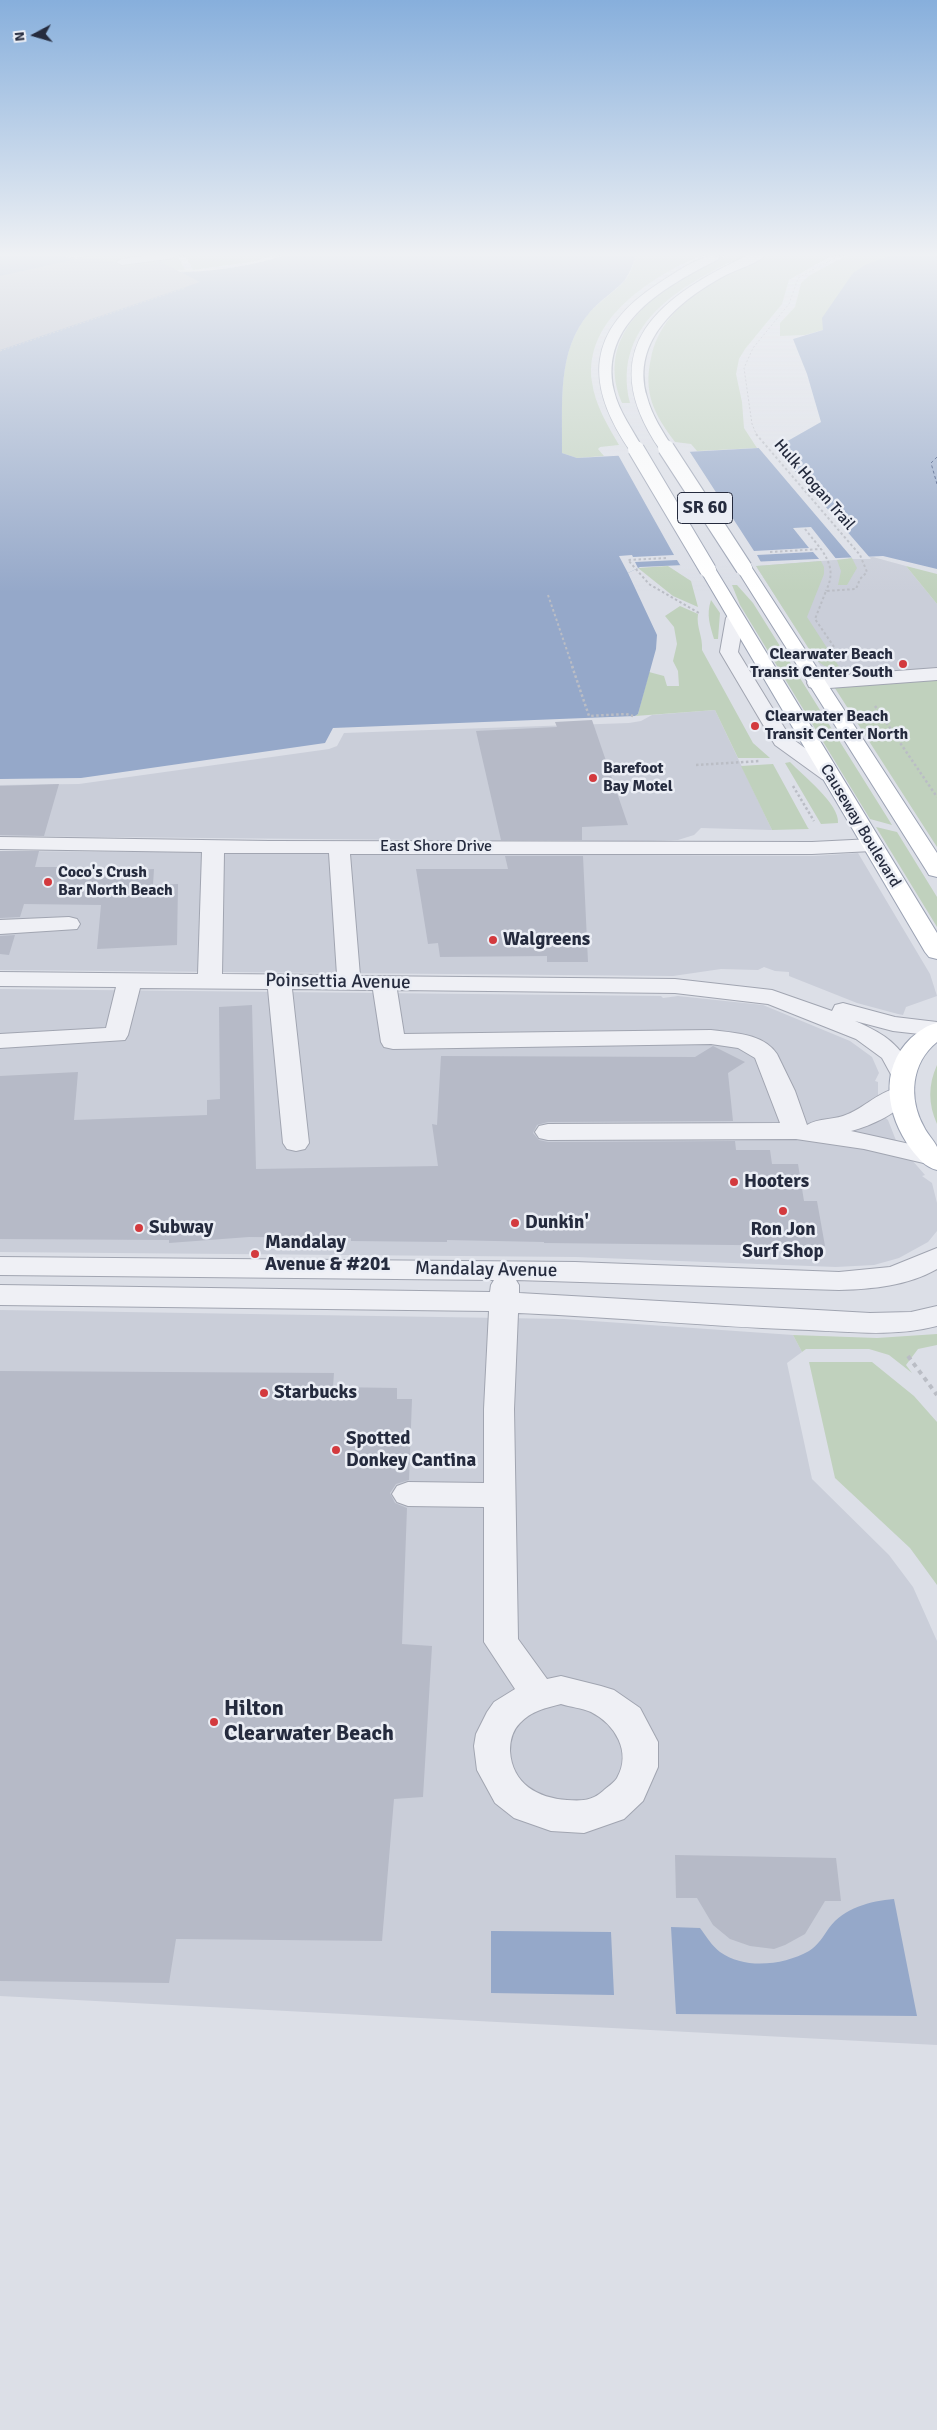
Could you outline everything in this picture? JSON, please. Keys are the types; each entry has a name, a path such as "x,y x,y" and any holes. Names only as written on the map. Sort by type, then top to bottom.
{"main road":[{"name":"Causeway Boulevard","path":"605,366 606,383 614,408 636,449 735,618 937,952"},
{"name":"SR 60","path":"638,366 637,379 640,394 652,426 816,683"},
{"path":"816,683 937,870"},
{"path":"934,1160 912,1131 902,1085 911,1054 937,1030"}],"street":[{"path":"816,683 937,674"},
{"name":"East Shore Drive","path":"0,843 339,847 812,848 872,845"},
{"path":"210,981 213,846"},
{"path":"339,847 350,982"},
{"path":"0,927 69,924"},
{"name":"Poinsettia Avenue","path":"675,986 728,978 768,981 847,1011 893,1024 937,1030"},
{"name":"Poinsettia Avenue","path":"0,979 675,986 772,996 865,1034 892,1054 902,1085"},
{"path":"0,1041 116,1035 130,980"},
{"path":"279,981 296,1143"},
{"path":"384,982 393,1042 711,1037 745,1042 765,1054 782,1091 796,1132"},
{"path":"796,1132 848,1124 874,1112 902,1085"},
{"path":"548,1132 796,1132 864,1141 934,1160"},
{"name":"Mandalay Avenue","path":"0,1266 507,1270 839,1281 883,1279 916,1270 937,1258"},
{"path":"507,1270 503,1303 499,1495 501,1642 538,1694"},
{"name":"Mandalay Avenue","path":"0,1295 503,1303 830,1322 876,1323 925,1320 937,1316"},
{"path":"408,1494 499,1495"}],"path":[{"name":"Hulk Hogan Trail","path":"745,366 744,378 751,404 752,428 758,438 866,564"},
{"path":"805,529 831,564 833,577 826,591"},
{"path":"766,552 821,549"},
{"path":"667,558 628,560 632,569 674,602 704,615"},
{"path":"548,595 590,716 626,714 633,716"},
{"path":"696,765 768,761"},
{"path":"908,1356 937,1395"}],"shaded area":[{"path":"873,557 906,566 937,604 937,674 831,682 756,566"},
{"path":"715,710 772,830 701,828 694,835 678,840 624,842 0,836 0,785 79,784 329,749 337,746 344,733 629,723 641,721 652,715"},
{"path":"0,851 814,856 858,853 930,974 937,996 906,1007 903,1015 857,1003 789,976 789,972 775,971 764,967 758,970 721,969 673,976 0,970"},
{"path":"0,989 661,996 663,998 678,996 763,1005 850,1041 872,1057 879,1073 875,1081 878,1082 878,1111 888,1120 897,1143 925,1175 922,1176 932,1183 937,1203 937,1231 928,1242 899,1258 874,1265 836,1267 576,1257 0,1252"},
{"path":"0,1310 564,1319 793,1335 802,1352 787,1363 812,1479 889,1555 913,1587 937,1641 937,2045 0,1996"}],"green space":[{"path":"565,366 592,366 592,382 596,399 602,415 619,445 600,447 598,449 604,456 577,458 562,453 563,380"},
{"path":"616,366 629,366 627,374 630,403 622,403 615,375"},
{"path":"650,366 738,366 736,374 742,402 744,428 757,448 697,451 691,444 675,442 661,422 652,403 648,382"},
{"path":"852,558 857,568 847,585 838,585 841,571 837,560"},
{"path":"821,561 824,567 824,574 807,617 840,668 837,669 827,667 816,660 756,566"},
{"path":"668,566 691,581 698,607 673,596 638,568"},
{"path":"906,566 937,574 937,604"},
{"path":"732,585 737,585 753,603 892,825 870,819 740,605"},
{"path":"711,600 720,613 718,639 714,639 709,620"},
{"path":"680,606 698,614 702,650 753,743 770,758 738,758 715,710 635,716 638,714 649,672 664,676 667,686 679,686 678,671 673,661 677,644 674,627 665,616"},
{"path":"937,674 937,847 831,682"},
{"path":"790,762 827,799 837,815 838,823 821,824 785,763"},
{"path":"773,764 809,829 772,830 741,766"},
{"path":"876,827 897,832 937,897 937,927"},
{"path":"937,1065 937,1124 930,1094"},
{"path":"937,1334 937,1345 918,1349 906,1365 912,1373 889,1355 869,1349 806,1349 802,1352 793,1335 877,1338"},
{"path":"809,1362 872,1362 914,1396 937,1422 937,1585 910,1548 835,1478"}],"water":[{"path":"0,366 565,366 562,397 562,453 577,458 777,447 821,422 804,366 937,366 937,569 883,556 640,567 628,573 657,635 656,649 638,714 635,716 333,728 325,743 81,778 0,779"},
{"path":"894,1899 917,2016 676,2014 671,1927 700,1928 720,1952 730,1958 764,1964 788,1960 809,1951 818,1943 835,1921 858,1907"},
{"path":"491,1931 611,1932 614,1995 491,1993"}],"pier":[{"path":"772,445 871,559 853,559 757,446"},
{"path":"688,449 754,551 809,548 793,528 811,527 837,560 820,560 813,552 757,555 762,564 682,568 677,560 635,562 638,568 628,573 619,556 674,555 617,453"}],"building":[{"path":"592,720 628,825 582,827 582,840 501,840 476,731 557,727 555,722"},
{"path":"59,784 44,836 0,835 0,786"},
{"path":"0,851 39,851 35,867 92,867 90,872 154,869 153,885 178,884 177,945 97,949 101,905 24,904 20,917 0,918"},
{"name":"Walgreens","path":"505,856 583,856 588,962 547,962 547,956 440,957 438,943 428,944 416,869 508,869"},
{"path":"15,935 9,955 0,954 0,936"},
{"path":"252,1005 256,1169 438,1166 432,1124 437,1125 441,1056 695,1057 713,1046 745,1062 728,1073 733,1121 548,1122 537,1125 533,1133 539,1140 548,1142 735,1141 736,1150 770,1150 772,1164 798,1164 804,1201 817,1201 825,1246 447,1240 447,1242 351,1241 351,1238 249,1237 169,1243 169,1240 0,1239 0,1076 78,1072 74,1120 207,1115 207,1100 220,1099 219,1007"},
{"name":"Hilton Clearwater Beach","path":"0,1371 334,1373 333,1387 397,1388 397,1399 412,1399 409,1480 396,1484 390,1493 395,1503 407,1508 402,1644 432,1646 423,1797 394,1799 382,1941 176,1939 169,1983 0,1981"},
{"path":"675,1855 836,1858 841,1901 825,1901 805,1934 785,1945 774,1949 750,1946 730,1939 713,1925 697,1898 676,1898"}],"ferry route":[{"path":"937,457 931,463 937,484"}],"place":[{"name":"Clearwater Beach Transit Center South","path":"903,664"},
{"name":"Clearwater Beach Transit Center North","path":"755,726"},
{"name":"Barefoot Bay Motel","path":"593,778"},
{"name":"Coco's Crush Bar North Beach","path":"48,882"},
{"name":"Walgreens","path":"493,940"},
{"name":"Hooters","path":"734,1182"},
{"name":"Ron Jon Surf Shop","path":"783,1211"},
{"name":"Dunkin'","path":"515,1223"},
{"name":"Subway","path":"139,1228"},
{"name":"Mandalay Avenue & #201","path":"255,1254"},
{"name":"Starbucks","path":"264,1393"},
{"name":"Spotted Donkey Cantina","path":"336,1450"},
{"name":"Hilton Clearwater Beach","path":"214,1722"}]}
